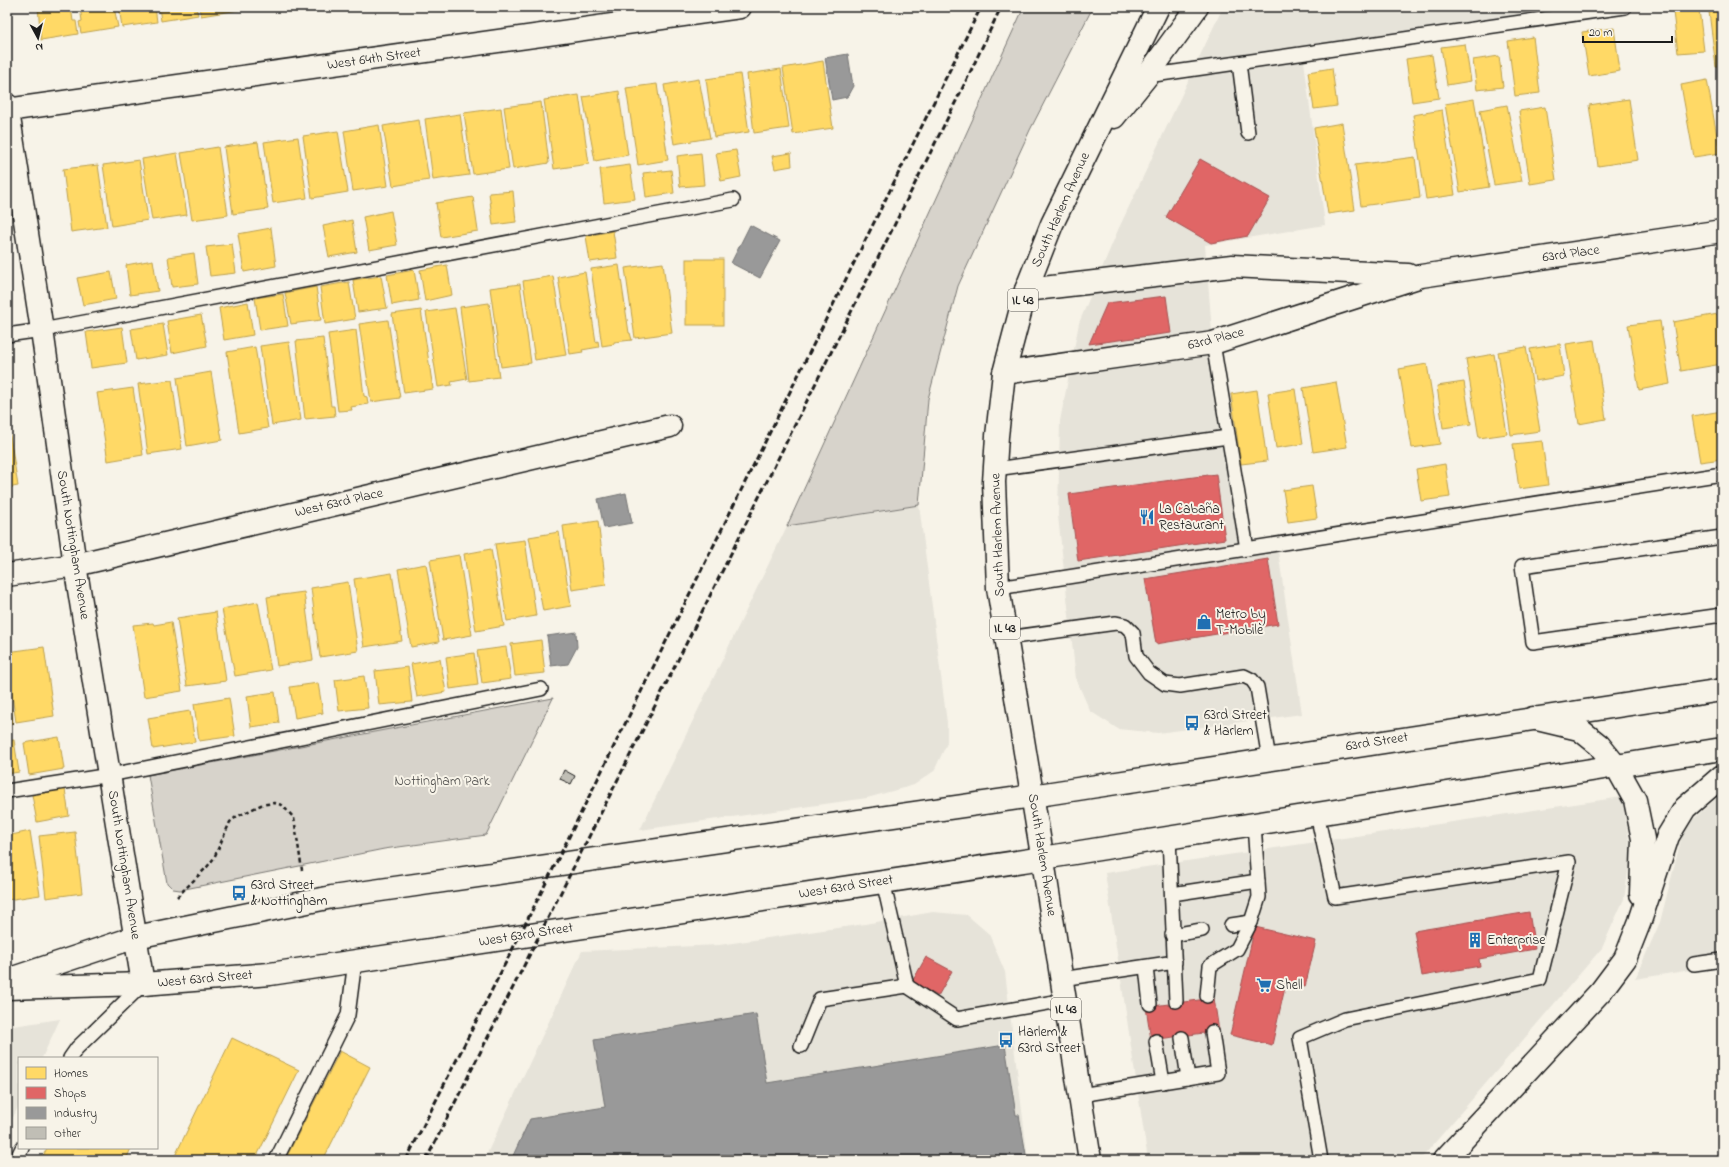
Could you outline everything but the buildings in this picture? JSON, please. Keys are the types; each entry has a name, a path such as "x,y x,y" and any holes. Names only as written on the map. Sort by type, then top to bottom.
{"main road":[{"name":"West 64th Street","path":"7,108 689,11 740,7"},
{"name":"South Harlem Avenue","path":"1090,1160 1043,858 998,588 995,469 996,436 1004,373 1026,290 1052,224 1158,7"},
{"path":"1087,151 1147,76 1196,7"},
{"name":"South Nottingham Avenue","path":"7,108 42,330 75,565 143,984"},
{"name":"63rd Place","path":"1004,373 1213,343 1421,276 1722,231"},
{"name":"63rd Place","path":"1026,290 1232,266 1421,276"},
{"name":"West 63rd Place","path":"7,575 75,565 670,426"},
{"name":"63rd Street","path":"1032,796 1722,690"},
{"path":"1533,718 1579,729 1599,745 1616,766 1635,800 1643,840 1640,921"},
{"path":"1043,858 1722,749"},
{"path":"1444,1160 1601,991 1625,959 1640,921 1668,836 1685,808 1722,776"},
{"path":"7,980 136,937 332,897 1032,796"},
{"name":"West 63rd Street","path":"7,988 143,984 270,974 1043,858"}],"lane":[{"path":"1147,76 1625,7"},
{"path":"1239,63 1248,133"},
{"path":"7,335 42,330 733,200"},
{"path":"1213,343 1247,549"},
{"path":"995,469 1228,437"},
{"path":"998,588 1722,474"},
{"path":"1722,537 1522,566 1533,642 1722,615"},
{"path":"1007,638 1116,623 1126,625 1133,633 1136,656 1149,673 1165,684 1180,686 1244,676 1252,680 1257,687 1269,759"},
{"path":"7,791 110,775 541,689"},
{"path":"1317,814 1335,897 1568,862 1540,980 1345,1019 1300,1038 1320,1160"},
{"path":"1207,996 1210,966 1237,949 1251,922 1259,898 1254,824"},
{"path":"1169,837 1176,1001"},
{"path":"883,881 907,986"},
{"path":"1172,894 1258,881"},
{"path":"1231,925 1251,922"},
{"path":"1172,935 1202,930"},
{"path":"1694,964 1722,960"},
{"path":"276,1160 348,1015 354,961"},
{"path":"801,1046 820,1000 907,986 957,1019 1146,967 1175,962"},
{"path":"1146,967 1150,1004"},
{"path":"71,1057 77,1048 143,984"},
{"path":"1080,1095 1218,1073 1212,1032"},
{"path":"1182,1038 1188,1078"},
{"path":"1156,1041 1163,1082"},
{"path":"16,1160 22,1149"}],"path":[{"path":"177,897 214,858 230,822 236,816 261,806 274,803 282,806 294,818 302,870"}],"shaded area":[{"path":"1223,7 1625,7 1303,53 1325,225 1205,245 1213,343 1247,548 1277,544 1302,714 1158,733 1118,729 1090,711 1076,679 1058,516 1060,421 1079,323 1118,230"},
{"path":"919,505 947,723 947,743 934,771 914,785 867,798 640,830 787,526"},
{"path":"1722,793 1722,965 1635,979 1660,922 1684,828"},
{"path":"1622,797 1631,853 1624,899 1602,948 1420,1160 1148,1160 1105,873"},
{"path":"933,912 967,915 989,934 1005,972 1028,1160 484,1160 582,951 719,945 865,924"},
{"path":"60,1019 42,1057 18,1057 18,1107 7,1130 7,1027"}],"green space":[{"path":"1024,7 1093,7 1030,130 958,286 928,399 919,505 787,526"},
{"name":"Nottingham Park","path":"553,698 486,835 384,849 180,890 173,889 167,883 148,775"}],"railway":[{"path":"406,1160 555,865 981,7"},
{"path":"426,1160 672,672 967,79 1001,7"}],"place":[{"name":"La Cabaña Restaurant","path":"1147,517"},
{"name":"Metro by T-Mobile","path":"1204,622"},
{"name":"63rd Street & Harlem","path":"1192,723"},
{"name":"63rd Street & Nottingham","path":"239,893"},
{"name":"Enterprise","path":"1475,940"},
{"name":"Shell","path":"1264,985"},
{"name":"Harlem & 63rd Street","path":"1006,1040"}]}
